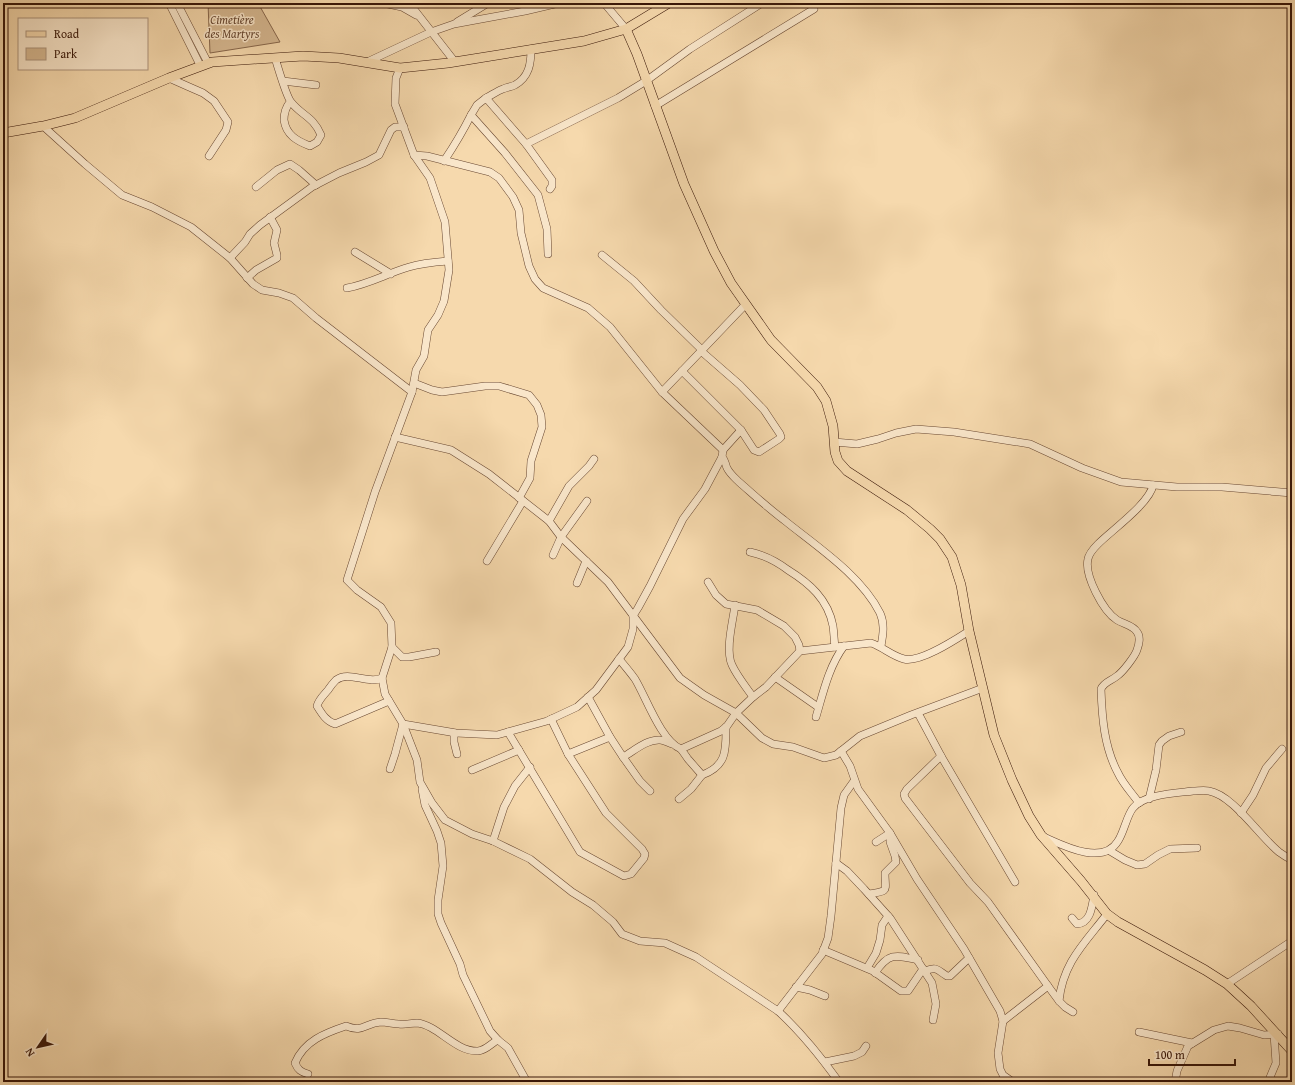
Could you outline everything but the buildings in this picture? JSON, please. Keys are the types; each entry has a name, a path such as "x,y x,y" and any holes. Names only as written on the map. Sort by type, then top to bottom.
{"main road":[{"path":"3,133 43,126 75,118 204,64 303,56 339,58 400,68 455,62 584,40 626,29 669,3"},
{"path":"626,29 684,184 714,251 731,284 771,340 817,387 826,401 833,426 834,442 838,461 847,471 907,510 930,529 940,539 952,557 961,584 969,631 994,735 1012,780 1029,816 1041,835 1094,895 1107,914 1118,922 1205,970 1227,984 1251,1006 1292,1051"}],"street":[{"path":"169,3 204,64"},
{"path":"177,3 204,64"},
{"path":"383,3 402,7 420,17"},
{"path":"454,24 488,3"},
{"path":"367,62 431,32 454,24 526,11 559,3"},
{"path":"604,3 626,29"},
{"path":"526,144 618,98 646,81 690,49 762,3"},
{"path":"655,106 814,9 810,3"},
{"path":"410,4 455,62"},
{"path":"444,161 458,140 464,126 477,105 486,98 505,88 514,86 522,80 529,70 531,62 531,49"},
{"path":"275,58 290,102 311,119 318,127 321,135 318,142 310,146 300,142 290,134 285,127 284,116 286,106 290,102"},
{"path":"400,68 396,78 395,104 414,155 430,178 445,222 449,270 444,301 438,315 428,330 424,356 416,370 412,392 375,492 347,580 357,590 381,607 391,623 392,647 382,678 384,694 403,724 417,760 425,805 441,843 443,866 438,914 441,924 460,964 463,975 490,1031 508,1048 527,1082"},
{"path":"169,78 203,93 214,101 228,122 226,130 209,156"},
{"path":"283,81 316,85"},
{"path":"486,98 526,144 552,180 552,186 550,189"},
{"path":"471,115 505,152 538,195 547,229 548,254"},
{"path":"43,126 122,196 152,207 191,227 230,258 252,284 262,290 279,293 293,298 316,318 412,392"},
{"path":"230,258 250,234 270,217 316,185 379,155 391,130 395,127 404,127"},
{"path":"414,155 427,156 490,172 499,178 513,197 519,210 521,233 529,266 535,279 543,288 588,308 610,327 662,392 722,454 731,474 854,578 869,596 880,614 884,631 881,646"},
{"path":"256,187 277,170 290,164 316,185"},
{"path":"247,278 256,270 277,258 274,243 277,230 270,217"},
{"path":"355,252 390,274"},
{"path":"602,255 634,280 661,310 740,385 764,410 781,437 758,452 754,450 741,430 682,371"},
{"path":"347,288 360,286 408,267 423,263 448,261"},
{"path":"662,392 745,305"},
{"path":"414,383 442,392 485,386 499,386 529,395 537,405 541,416 542,427 532,461 530,478 521,499 487,561"},
{"path":"834,442 857,444 916,429 954,432 1030,444 1082,468 1121,482 1177,487 1222,487 1292,493"},
{"path":"403,724 454,733 496,735 551,719 577,707 596,690 628,647 633,629 633,616 650,586 683,519 704,489 722,454 741,430"},
{"path":"395,437 452,450 490,474 549,521 561,537 608,582 680,678 704,696 736,713 762,738 773,744 793,747 824,758 836,755 860,736 983,688"},
{"path":"549,521 569,486 594,459"},
{"path":"1139,803 1118,774 1111,759 1103,724 1101,689 1103,685 1117,676 1136,652 1140,641 1138,633 1133,628 1117,620 1097,595 1087,569 1088,558 1092,551 1138,507 1149,495 1154,485"},
{"path":"552,555 561,537 587,501"},
{"path":"750,552 773,560 805,580 818,593 827,610 832,624 835,647"},
{"path":"577,583 586,561"},
{"path":"708,582 716,595 726,604 757,610 784,626 795,637 800,651"},
{"path":"736,605 731,630 729,652 731,664 753,697"},
{"path":"681,749 726,727 736,713 766,687 800,651 871,643 881,646 892,654 906,659 919,658 946,646 969,631"},
{"path":"816,717 835,661 844,646"},
{"path":"392,647 402,656 409,657 436,652"},
{"path":"619,659 634,678 656,721 674,745"},
{"path":"382,678 370,680 354,677 342,677 336,680 319,701 317,706 329,722 335,724 389,701"},
{"path":"775,677 818,708"},
{"path":"588,697 623,757 640,781 650,790"},
{"path":"918,713 941,756 1015,882"},
{"path":"508,732 580,852 624,876 631,874 644,858 645,854 642,849 606,813 568,754 551,719"},
{"path":"390,769 403,724"},
{"path":"679,798 691,789 702,775 714,770 720,763 726,750 726,727"},
{"path":"1149,799 1156,770 1159,745 1169,736 1181,732"},
{"path":"454,733 454,742 457,754"},
{"path":"568,754 610,737"},
{"path":"623,757 653,740 661,740 681,749 702,775"},
{"path":"1241,813 1253,795 1266,768 1282,748"},
{"path":"472,770 519,750"},
{"path":"841,751 850,766 858,789 890,833 917,879 969,958 1000,1011 1003,1021 998,1053 1000,1069 1003,1075 1013,1082"},
{"path":"941,756 907,789 904,794 905,798 970,883 988,902 1059,1001 1073,1012"},
{"path":"493,841 504,807 515,786 530,767"},
{"path":"778,1012 822,954 828,938 844,795 854,781"},
{"path":"420,782 445,820 472,834 493,841 530,859 572,892 592,904 613,922 622,934 640,941 665,943 690,954 778,1012 786,1018 825,1062 839,1082"},
{"path":"1041,835 1068,847 1096,854 1110,851 1118,842 1133,808 1139,803 1166,793 1208,790 1229,802 1279,852 1292,860"},
{"path":"876,842 890,833"},
{"path":"869,894 881,893 885,890 885,873 896,862 890,842 890,833"},
{"path":"1110,851 1137,865 1145,864 1170,849 1197,848"},
{"path":"836,863 847,871 888,916 918,960 932,983 936,1004 932,1020"},
{"path":"1072,918 1077,924 1088,917 1091,912 1094,895"},
{"path":"1059,1001 1060,986 1078,949 1107,914"},
{"path":"867,968 876,953 882,925 888,916"},
{"path":"1227,984 1292,941"},
{"path":"823,950 867,968 901,991 908,991 924,970 934,968 947,976 950,976 969,958"},
{"path":"876,973 881,965 894,956 918,960"},
{"path":"1003,1021 1048,986"},
{"path":"796,987 810,990 825,996"},
{"path":"308,1074 297,1068 295,1063 302,1050 317,1038 346,1026 354,1030 374,1023 383,1022 400,1025 418,1023 427,1026 451,1042 467,1049 478,1051 488,1048 493,1042 498,1040"},
{"path":"1176,1082 1177,1071 1188,1046 1214,1030 1228,1026 1264,1035 1276,1034 1276,1063 1268,1082"},
{"path":"1139,1032 1192,1043"},
{"path":"825,1062 854,1056 862,1052 866,1046"}],"green space":[{"name":"Cimetière des Martyrs","path":"208,3 258,3 280,42 210,53"}]}
